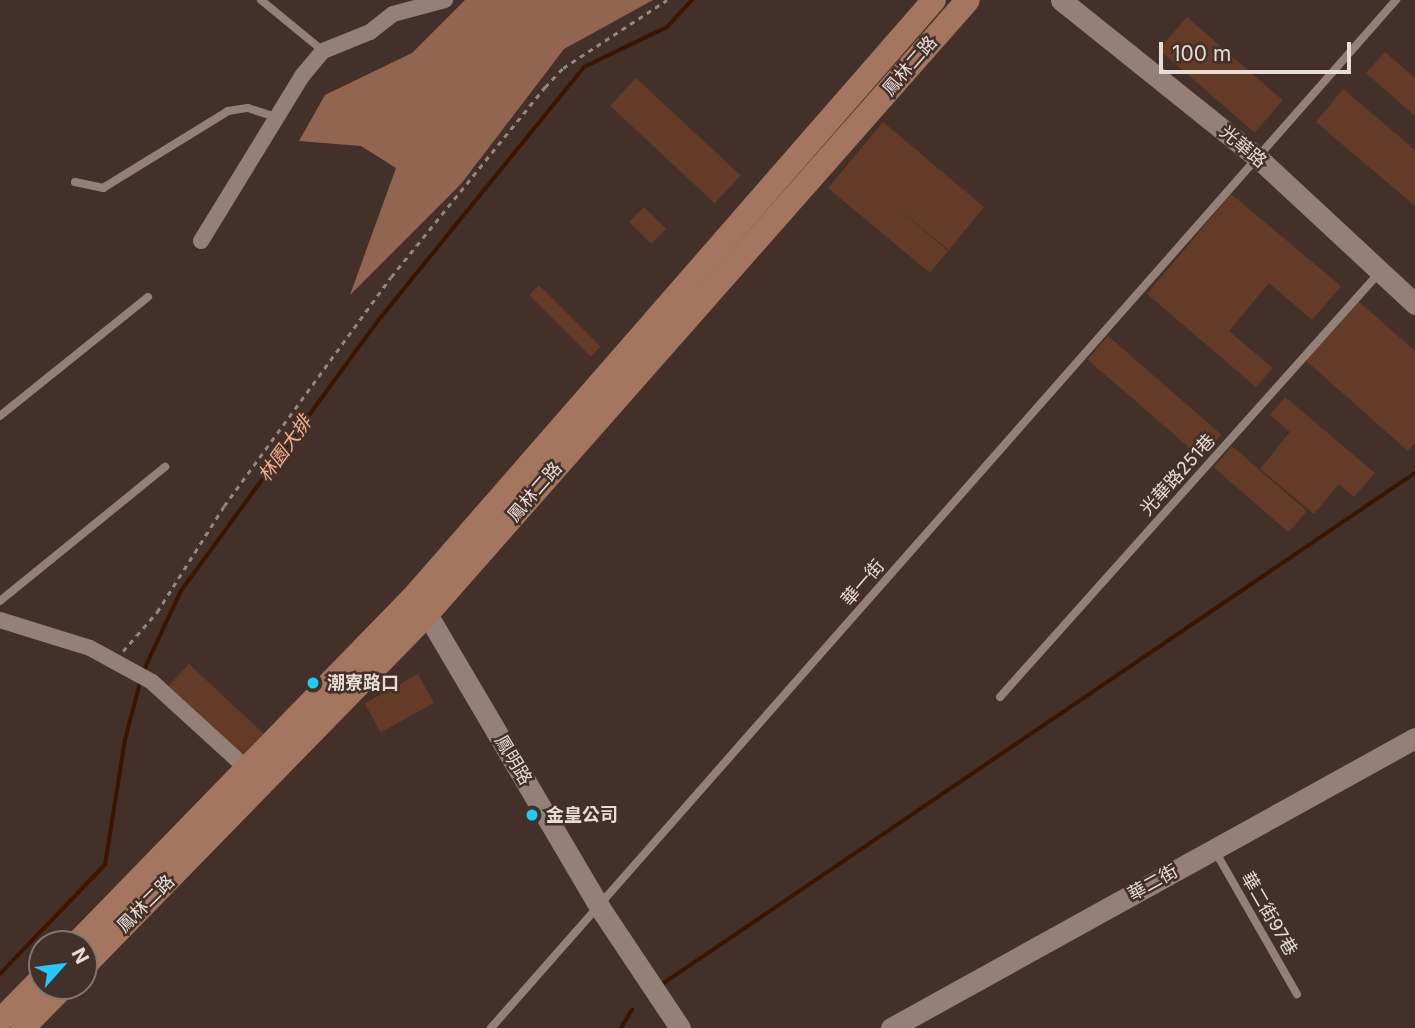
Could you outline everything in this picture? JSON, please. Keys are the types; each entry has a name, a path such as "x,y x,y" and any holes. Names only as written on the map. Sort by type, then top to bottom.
{"main road":[{"name":"鳳林二路","path":"419,607 934,0"},
{"name":"鳳林二路","path":"98,951 255,777 419,607 968,0"},
{"name":"鳳林二路","path":"91,930 255,777"},
{"path":"0,1021 28,992"},
{"path":"23,1028 51,1000"}],"street":[{"path":"201,241 302,76 323,51 370,32 393,14 446,0"},
{"name":"光華路","path":"1061,0 1257,157 1415,304"},
{"name":"鳳明路","path":"419,607 600,908 680,1028"},
{"path":"0,620 65,638 152,682 255,777"},
{"name":"華二街","path":"891,1028 1415,738"}],"lane":[{"path":"261,0 323,51"},
{"name":"華一街","path":"491,1028 600,908 1396,0"},
{"path":"75,183 103,188 228,111 248,108 278,118"},
{"name":"光華路251巷","path":"1000,697 1379,273"},
{"path":"0,416 149,297"},
{"path":"0,601 165,467"},
{"name":"華二街97巷","path":"1214,849 1297,995"}],"path":[{"path":"117,663 157,612 224,506 391,277 545,88 563,68 667,0"}],"shaded area":[{"path":"465,0 653,0 564,49 461,184 350,295 396,168 361,146 299,141 325,95 412,53"}],"building":[{"path":"1187,17 1283,100 1255,133 1159,49"},
{"path":"1385,52 1415,78 1415,116 1366,73"},
{"path":"636,78 741,176 715,203 610,106"},
{"path":"1343,89 1415,150 1415,206 1316,122"},
{"path":"883,122 984,207 949,250 896,207 948,251 930,273 828,188"},
{"path":"1231,194 1341,286 1312,320 1269,283 1229,331 1273,368 1256,387 1147,294"},
{"path":"644,207 666,229 651,244 629,222"},
{"path":"539,285 601,347 591,356 529,295"},
{"path":"1357,300 1415,351 1415,443 1408,451 1304,359"},
{"path":"1108,336 1221,434 1201,458 1088,359"},
{"path":"1285,397 1375,473 1354,497 1339,484 1314,514 1260,469 1290,432 1270,415"},
{"path":"1232,446 1307,511 1288,532 1214,467"},
{"path":"189,664 264,734 242,757 167,687"},
{"path":"418,674 434,703 381,732 365,704"}],"waterway":[{"name":"林園大排","path":"143,672 181,591 377,322 584,67 667,27 692,0"},
{"path":"664,983 1415,473"},
{"name":"林園大排","path":"0,974 105,865 125,740 140,683"},
{"path":"621,1028 632,1010"}],"place":[{"name":"潮寮路口","path":"313,683"},
{"name":"金皇公司","path":"532,815"}]}
